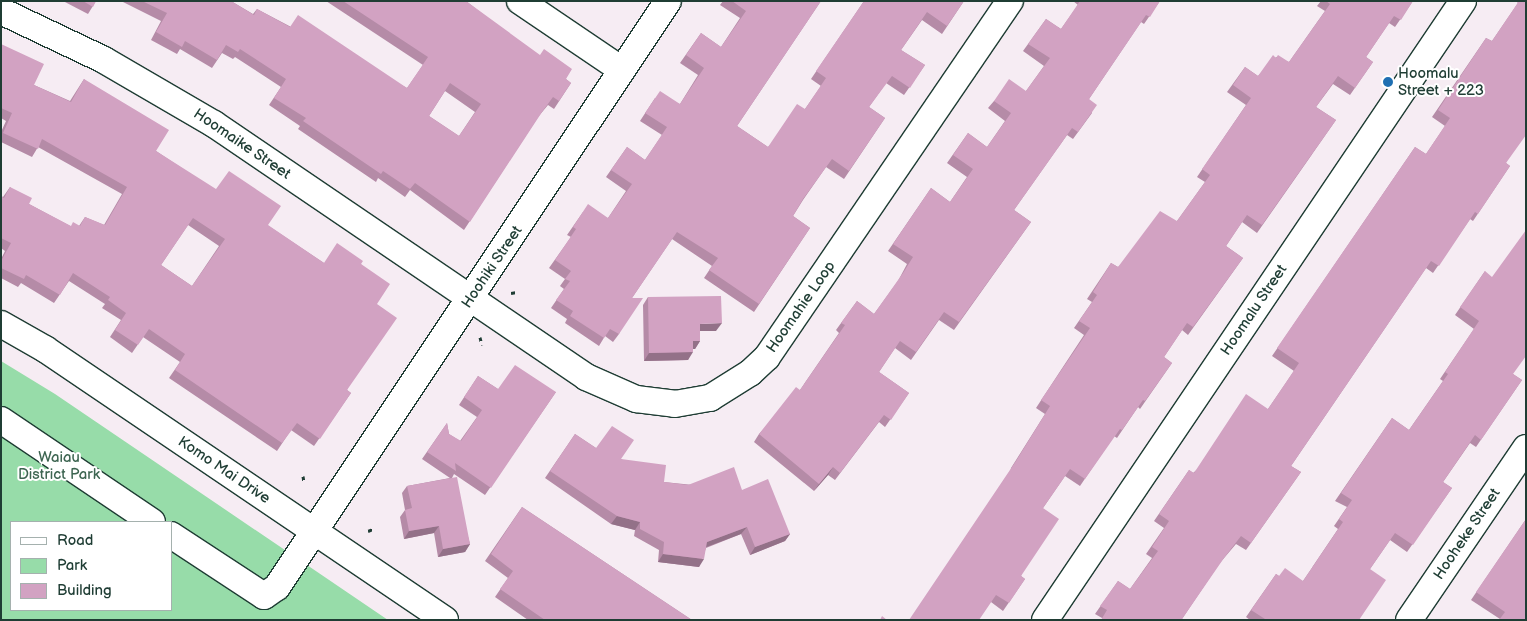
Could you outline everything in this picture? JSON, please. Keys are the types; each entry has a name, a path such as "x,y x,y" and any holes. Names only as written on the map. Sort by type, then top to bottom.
{"street":[{"path":"520,1 622,70"},
{"name":"Hoohiki Street","path":"172,536 264,596 277,587 668,1"},
{"name":"Hoomahie Loop","path":"470,298 586,377 636,399 658,404 692,403 731,386 761,362 781,340 1010,1"},
{"name":"Hoomalu Street","path":"1045,620 1463,1"},
{"name":"Hoomaike Street","path":"1,11 104,60 174,99 470,298"},
{"name":"Komo Mai Drive","path":"1,324 44,349 445,620"},
{"path":"1,420 151,521"},
{"name":"Hooheke Street","path":"1409,620 1526,448"}],"path":[{"path":"510,293 517,292"},
{"path":"480,337 482,344"},
{"path":"303,476 304,482"},
{"path":"368,531 373,529"}],"green space":[{"name":"Waiau District Park","path":"1,361 55,394 388,620 1,620"}],"building":[{"path":"83,1 96,1 93,7"},
{"path":"142,1 231,1 254,15 257,9 290,27 298,15 407,88 428,57 343,1 466,1 540,55 544,49 572,69 566,79 571,83 559,101 553,97 542,112 470,222 415,183 410,189 383,171 381,174 303,121 306,118 274,98 286,79 240,49 238,52 226,45 217,60 185,41 182,47 156,32 167,13","holes":["450,83 481,104 459,136 429,116"]},
{"path":"732,1 821,1 737,126 768,147 797,104 805,109 826,78 816,71 864,1 964,1 947,26 927,12 901,50 925,65 910,88 892,76 869,107 885,118 849,171 832,159 803,199 793,216 810,228 759,304 709,270 718,258 677,232 632,298 643,298 619,334 610,329 604,338 570,316 573,311 556,300 570,281 565,279 571,271 555,260 576,229 573,227 588,204 608,218 632,184 611,170 627,147 645,160 667,127 645,113 660,91 680,104 704,68 686,55 701,33 721,47 746,11"},
{"path":"1080,1 1160,1 1150,17 1146,15 1089,99 1097,105 1078,132 1072,128 1014,210 1031,222 959,322 944,312 916,352 900,341 879,372 909,393 891,420 884,415 840,473 833,467 819,484 759,434 796,387 800,390 845,325 841,323 857,301 874,314 913,257 893,244 931,188 950,202 973,169 953,155 968,133 987,147 1011,113 994,101 1009,79 1026,91 1050,58 1028,44 1046,19 1061,29"},
{"path":"1326,1 1413,1 1401,20 1394,16 1366,57 1373,62 1355,88 1338,76 1316,107 1336,120 1262,225 1247,215 1226,246 1243,258 1193,327 1187,323 1164,357 1172,363 1145,401 1143,400 1122,430 1120,429 1085,479 1070,469 1043,508 1059,519 1021,576 1025,579 1009,603 996,595 979,620 909,620 1016,461 1050,406 1041,400 1090,328 1079,321 1097,295 1093,292 1111,263 1118,267 1160,211 1177,221 1210,175 1202,169 1251,98 1233,85 1245,67 1258,76 1273,55 1276,58 1278,55 1289,62 1330,4"},
{"path":"1519,1 1526,1 1526,135 1506,163 1510,166 1478,214 1475,212 1439,266 1431,261 1291,466 1301,472 1251,543 1241,536 1183,620 1101,620 1107,610 1100,606 1118,581 1130,589 1158,551 1152,547 1169,521 1159,514 1189,470 1194,473 1246,394 1268,409 1299,363 1277,348 1415,147 1426,154 1450,118 1438,110 1486,38 1492,41"},
{"path":"1,44 44,64 34,85 71,102 84,79 169,130 156,151 216,189 229,171 281,206 268,225 324,263 337,243 363,261 361,264 390,284 377,304 397,318 347,390 351,393 320,439 297,423 282,443 175,370 185,354 149,329 138,345 115,330 126,313 108,300 110,297 73,273 60,295 26,275 24,279 1,268 1,261 11,243 1,238 1,196 4,198 10,187 32,198 29,204 71,226 73,222 80,226 85,217 105,225 127,187 42,139 38,149 3,133 12,113 1,108","holes":["193,218 225,239 192,286 161,265"]},
{"path":"1526,230 1526,356 1513,374 1522,380 1481,440 1475,435 1443,482 1452,488 1413,545 1395,533 1370,569 1386,580 1359,620 1264,620 1251,610 1276,574 1279,576 1285,568 1303,581 1343,522 1339,519 1352,500 1341,493 1392,418 1409,430 1448,374 1445,372 1479,321 1460,307 1485,271 1492,277"},
{"path":"721,296 722,323 700,324 700,341 693,341 693,352 649,353 648,297"},
{"path":"515,365 556,392 491,488 455,463 456,471 427,452 447,423 449,434 461,441 482,410 464,397 478,376 498,389"},
{"path":"612,426 634,440 621,459 666,465 664,482 688,485 734,467 742,490 768,479 790,534 755,547 747,527 707,542 704,559 663,554 664,542 640,529 640,522 617,516 550,471 575,434 596,448"},
{"path":"457,477 470,544 443,549 439,526 409,531 405,510 412,508 407,486"},
{"path":"522,507 692,620 545,620 500,589 513,571 491,554"},
{"path":"1526,519 1526,620 1499,620 1505,612 1476,592"}],"place":[{"name":"Hoomalu Street + 223","path":"1388,82"}]}
